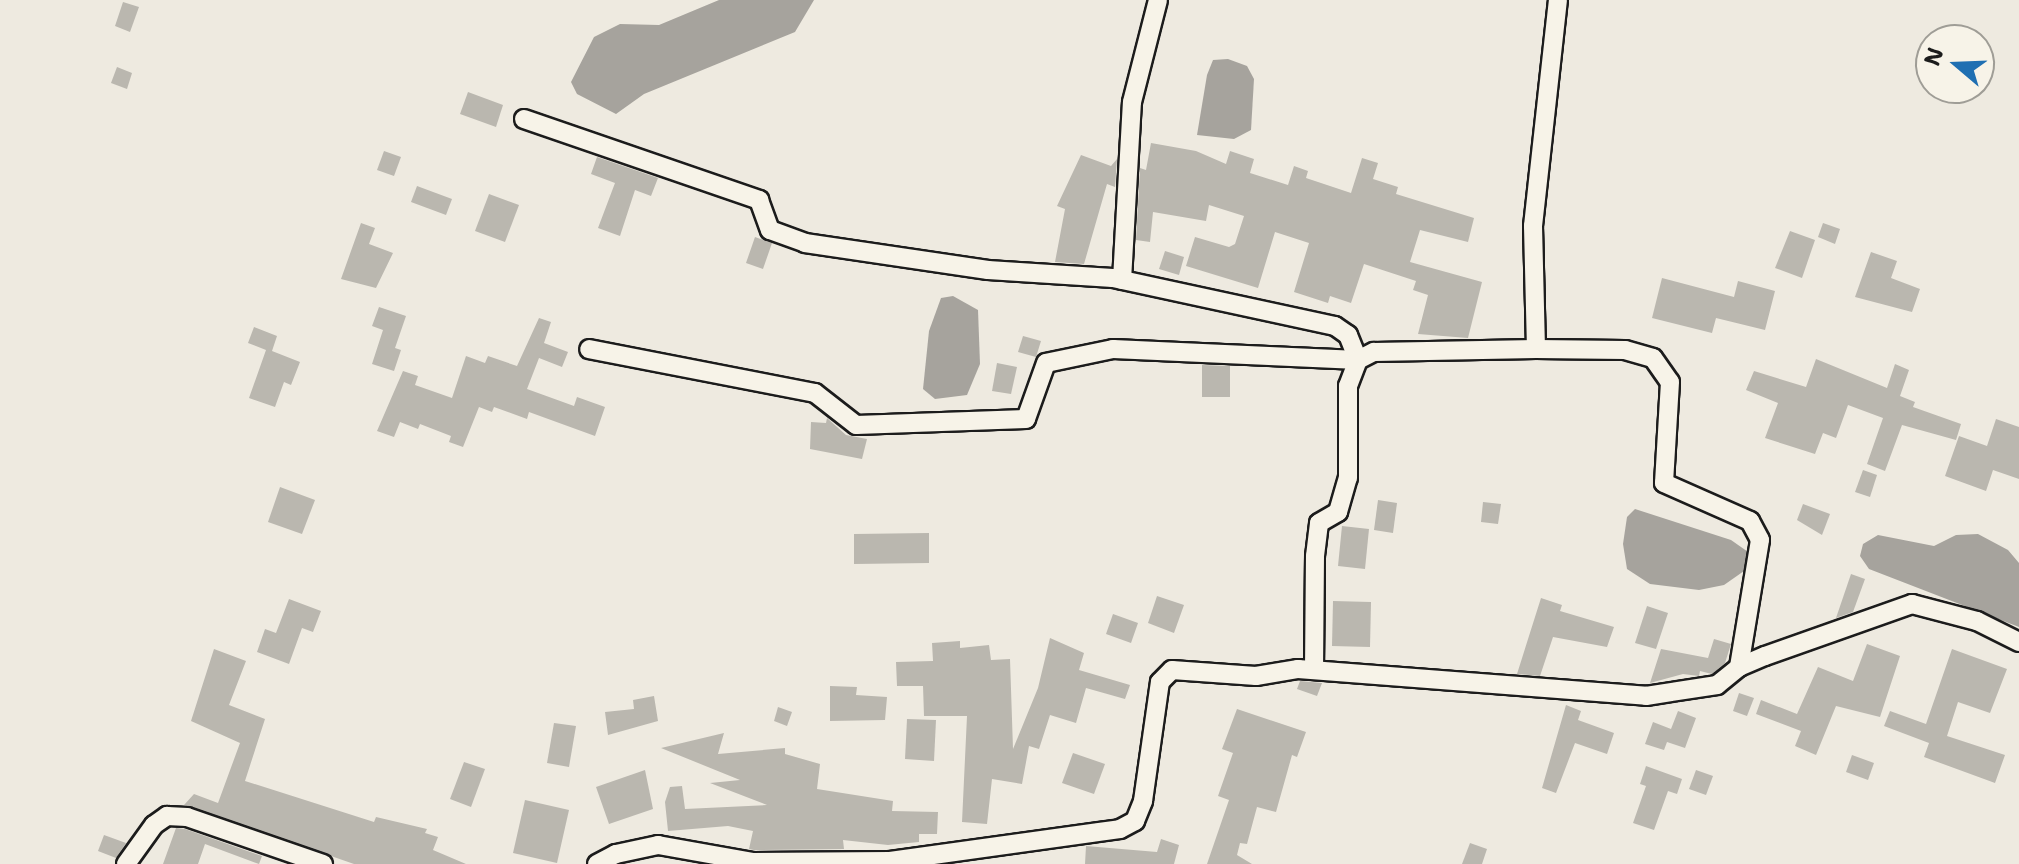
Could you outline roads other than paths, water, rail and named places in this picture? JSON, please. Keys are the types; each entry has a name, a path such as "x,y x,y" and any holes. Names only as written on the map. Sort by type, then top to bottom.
{"street":[{"path":"1122,280 1132,102 1158,0"},
{"path":"1536,349 1533,226 1558,0"},
{"path":"524,119 759,200 770,230 805,243 988,270 1122,280 1335,326 1348,335 1358,360 1348,386 1348,478 1338,512 1319,523 1314,670"},
{"path":"589,349 815,393 856,425 1026,419 1046,363 1113,349 1358,360 1374,352 1625,350 1653,358 1670,382 1664,483 1750,521 1760,540 1739,667"},
{"path":"597,864 616,854 658,845 753,862 890,861 1120,829 1135,821 1143,801 1160,682 1172,670 1256,676 1314,670 1646,696 1717,685 1739,667 1912,604 1977,621 2019,642"},
{"path":"126,864 154,825 167,816 187,817 323,864"}]}
